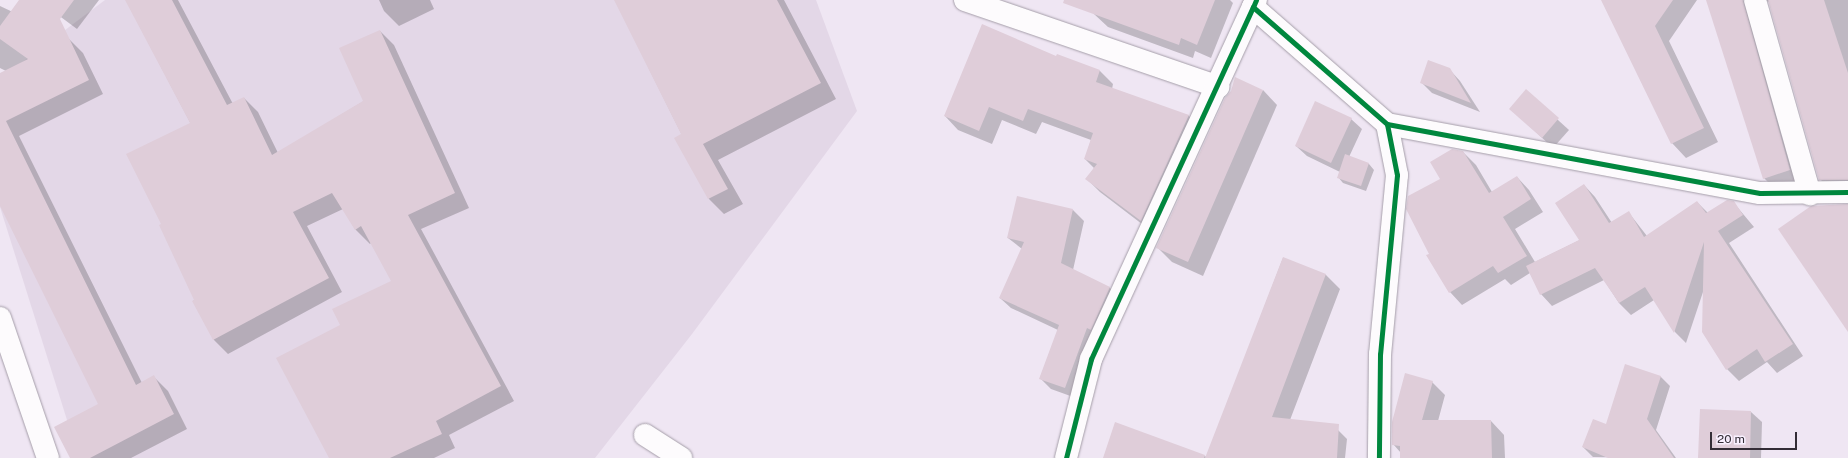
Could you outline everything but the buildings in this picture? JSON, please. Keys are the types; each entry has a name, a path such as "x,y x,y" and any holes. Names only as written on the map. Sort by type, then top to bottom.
{"street":[{"path":"966,0 1219,87"},
{"path":"1755,0 1810,194"},
{"path":"1066,458 1091,359 1219,87 1255,4 1387,124 1760,193 1810,194 1848,192"},
{"path":"1379,458 1380,354 1397,175 1387,124"},
{"path":"0,318 48,458"},
{"path":"645,435 681,458"}],"shaded area":[{"path":"105,0 816,0 857,111 692,334 595,458 79,458 0,207 0,79"}],"cycle path":[{"path":"1256,0 1253,7 1387,124 1397,175 1380,354 1379,458"},
{"path":"1066,458 1091,359 1253,7"},
{"path":"1387,124 1760,193 1848,192"}]}
